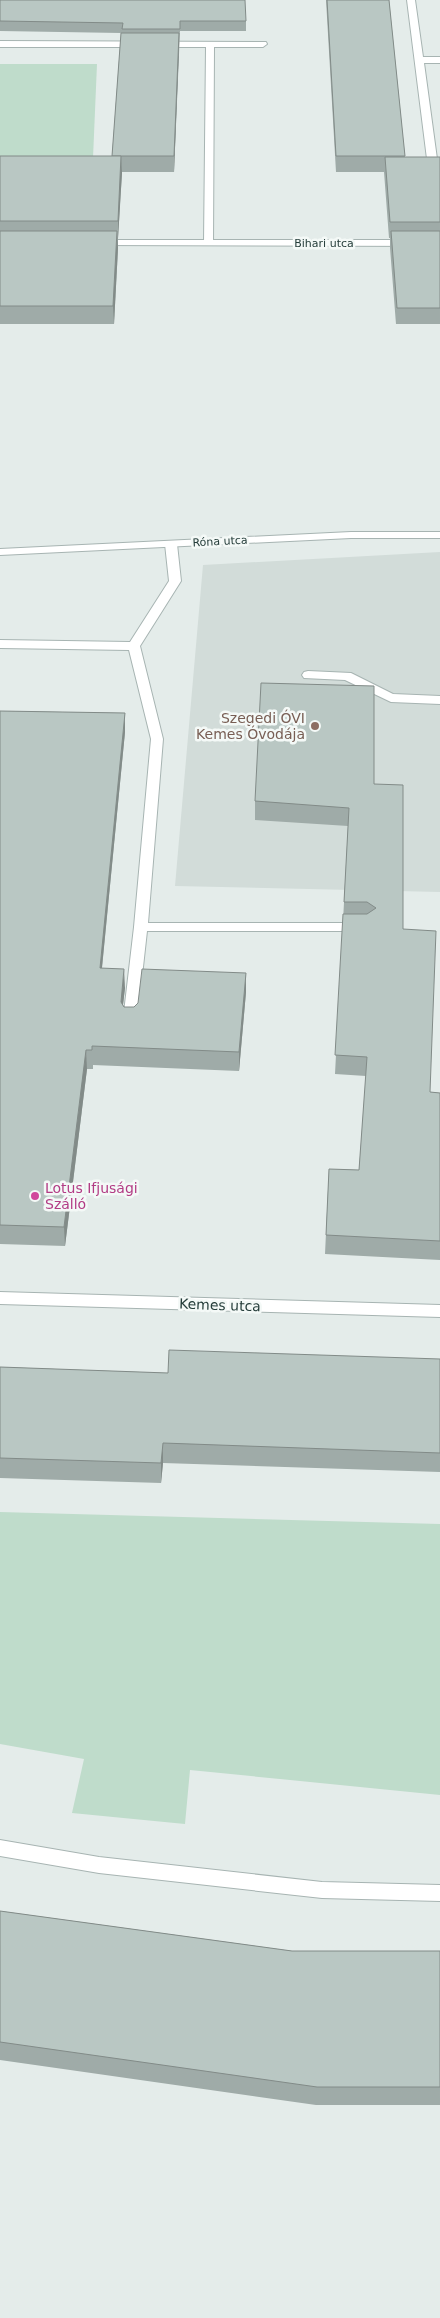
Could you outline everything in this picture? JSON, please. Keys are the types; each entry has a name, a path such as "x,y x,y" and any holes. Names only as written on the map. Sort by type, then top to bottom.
{"street":[{"path":"411,0 432,159"},
{"path":"0,44 263,44"},
{"path":"209,243 210,44"},
{"path":"419,60 440,60"},
{"name":"Bihari utca","path":"89,243 440,243"},
{"name":"Róna utca","path":"0,552 351,535 440,535"},
{"path":"130,1022 141,927 157,739 134,646 175,581 171,544"},
{"path":"0,644 134,646"},
{"path":"308,675 347,676 391,698 440,700"},
{"path":"141,927 366,926"},
{"name":"Kemes utca","path":"0,1298 440,1311"},
{"path":"0,1848 100,1865 322,1890 440,1893"}],"shaded area":[{"name":"Szegedi ÓVI Kemes Óvodája","path":"440,552 440,892 175,886 203,565"}],"green space":[{"path":"0,64 97,64 93,158 0,158"},
{"path":"0,1512 440,1524 440,1795 190,1770 185,1824 72,1813 84,1759 0,1744"}],"building":[{"path":"0,0 245,0 246,21 180,21 180,29 122,29 123,23 0,21"},
{"path":"327,0 389,0 405,156 336,156"},
{"path":"121,33 179,33 174,156 112,156"},
{"path":"0,156 121,156 118,221 0,221"},
{"path":"385,157 440,157 440,222 390,222"},
{"path":"0,231 117,231 113,306 0,306"},
{"path":"391,231 440,231 440,308 397,308"},
{"path":"261,683 374,686 374,784 403,785 403,929 436,931 430,1092 440,1093 440,1241 326,1235 329,1169 359,1170 367,1057 335,1055 343,914 367,914 376,908 367,902 344,902 349,808 255,801"},
{"path":"0,711 125,713 100,968 124,969 121,1002 124,1007 134,1007 138,1003 142,969 246,973 239,1052 92,1046 92,1050 86,1050 64,1227 0,1225"},
{"path":"169,1350 440,1359 440,1453 163,1443 161,1463 0,1458 0,1367 168,1373"},
{"path":"0,1911 292,1951 440,1951 440,2087 317,2087 0,2042"}],"place":[{"name":"Szegedi ÓVI Kemes Óvodája","path":"315,726"},
{"name":"Lotus Ifjusági Szálló","path":"35,1196"}]}
